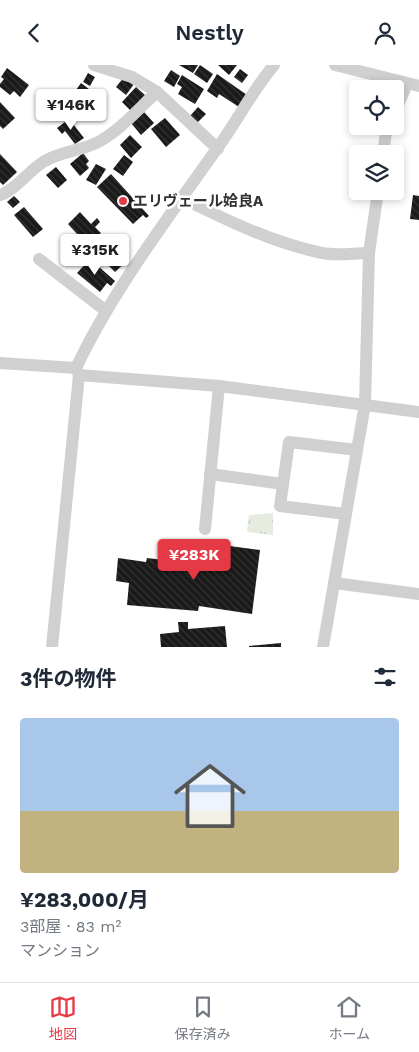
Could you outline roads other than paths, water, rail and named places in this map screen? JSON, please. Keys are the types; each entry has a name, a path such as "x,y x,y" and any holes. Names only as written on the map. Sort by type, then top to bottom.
{"street":[{"path":"94,65 132,77 157,92 218,149"},
{"path":"52,647 77,371 106,311 182,197 218,149 274,65"},
{"path":"335,65 413,85 404,98"},
{"path":"0,195 8,191 44,161 96,143 107,137 157,92"},
{"path":"182,197 234,224 276,239 324,253 369,253"},
{"path":"323,647 365,404 369,253 377,200"},
{"path":"39,259 106,311"},
{"path":"0,363 365,404 419,412"},
{"path":"205,529 219,387"},
{"path":"346,515 280,506 288,443 357,450"},
{"path":"210,474 283,484"},
{"path":"334,583 419,594"}],"place":[{"name":"エリヴェール姶良A","path":"123,201"}]}
